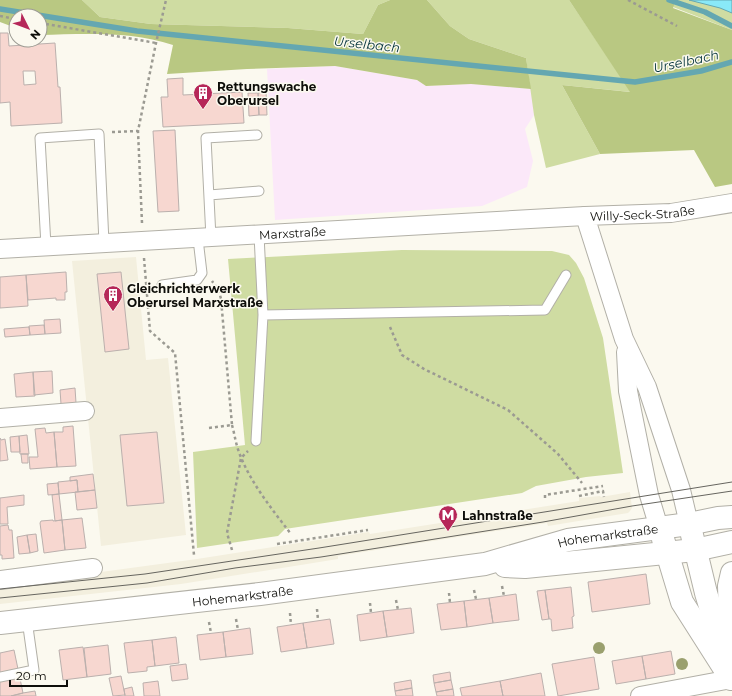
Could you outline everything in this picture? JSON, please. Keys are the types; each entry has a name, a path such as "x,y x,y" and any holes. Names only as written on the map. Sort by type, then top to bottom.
{"street":[{"name":"Willy-Seck-Straße","path":"689,524 681,490 647,387 624,339 585,216 671,213 732,203"},
{"name":"Marxstraße","path":"0,249 585,216"},
{"name":"Willy-Seck-Straße","path":"624,339 627,361 628,391 649,495 659,528"},
{"path":"0,418 85,410"},
{"name":"Hohemarkstraße","path":"0,623 260,594 485,564 568,540 732,517"},
{"path":"689,524 706,594 732,680"},
{"path":"659,528 682,602 732,680"},
{"name":"Hohemarkstraße","path":"485,564 525,567 695,550 732,542"},
{"path":"0,580 93,568"},
{"path":"732,573 729,586 732,680"},
{"path":"640,696 732,680"}],"lane":[{"path":"46,246 40,138 99,134 104,243"},
{"path":"162,285 197,280 202,273 209,195 206,138 257,135"},
{"path":"209,195 258,191"},
{"path":"256,441 263,315 259,235"},
{"path":"263,315 545,310 566,275"},
{"path":"0,677 34,670 27,620"}],"path":[{"path":"166,0 138,131 143,241 150,330 175,353 194,555"},
{"path":"628,0 677,26"},
{"path":"48,24 156,43"},
{"path":"99,134 108,132 138,131"},
{"path":"202,273 214,282 220,291 232,425 241,458 262,497 291,534"},
{"path":"384,313 402,355 424,369 508,410 558,454 582,483"},
{"path":"209,428 232,425"},
{"path":"232,550 227,533 241,458"},
{"path":"545,498 545,495 602,486"},
{"path":"579,496 603,491 604,497"},
{"path":"277,544 368,530"},
{"path":"502,586 504,596"},
{"path":"474,590 476,599"},
{"path":"449,593 450,603"},
{"path":"396,600 398,610"},
{"path":"370,603 371,613"},
{"path":"317,610 318,620"},
{"path":"290,613 291,624"},
{"path":"236,619 238,630"},
{"path":"209,622 211,633"}],"shaded area":[{"path":"335,66 417,80 426,86 471,84 531,89 534,115 525,129 533,161 527,187 482,206 275,220 267,69"},
{"path":"136,257 146,360 168,358 186,535 101,546 72,261"},
{"path":"630,492 632,508 628,513 548,526 547,523 338,556 338,559 181,584 0,604 0,583 101,572 197,559 369,532 370,534 579,501 579,498 601,497"}],"green space":[{"path":"0,0 82,0 100,17 151,24 288,28 363,34 378,5 390,0 427,0 450,26 469,39 526,58 531,89 471,84 426,86 417,80 335,66 167,74 173,45 141,37 124,35 48,35 48,8 8,8 8,25 0,22"},
{"path":"82,0 390,0 378,5 363,34 288,28 151,24 100,17"},
{"path":"427,0 569,0 631,92 562,85 600,154 546,168 534,115 526,58 469,39 450,26"},
{"path":"569,0 676,0 673,8 732,30 732,184 715,187 694,150 600,154 562,85 630,92"},
{"path":"676,0 732,0 732,30 673,7"},
{"path":"402,250 552,251 569,255 576,263 584,278 603,338 623,473 586,477 536,486 522,493 285,529 278,536 197,548 193,452 245,445 228,259"}],"water":[{"path":"689,0 732,0 732,13 720,8"}],"building":[{"path":"0,33 8,33 8,48 48,48 48,43 55,43 62,123 11,126 10,102 0,103","holes":["23,71 35,71 36,84 24,85"]},
{"name":"Rettungswache Oberursel","path":"183,78 183,95 242,92 244,123 163,127 161,97 168,97 167,79"},
{"path":"266,92 267,115 259,115 258,93"},
{"path":"248,93 258,93 259,115 249,116"},
{"path":"175,130 179,211 158,212 153,131"},
{"path":"66,272 67,292 65,292 65,300 56,300 56,298 28,300 26,275"},
{"name":"Gleichrichterwerk Oberursel Marxstraße","path":"121,272 129,349 105,352 97,274"},
{"path":"26,275 28,306 0,308 0,277"},
{"path":"60,319 61,333 45,334 44,320"},
{"path":"44,325 45,334 30,335 29,326"},
{"path":"29,327 30,335 5,337 4,329"},
{"path":"52,371 53,393 34,395 33,372"},
{"path":"33,372 35,396 16,397 14,374"},
{"path":"75,388 76,403 61,404 60,390"},
{"path":"73,426 76,466 57,467 54,432 63,432 63,427"},
{"path":"45,428 46,433 54,432 57,467 30,469 29,457 38,457 35,429"},
{"path":"157,432 164,503 127,506 120,435"},
{"path":"27,435 29,454 20,454 19,436"},
{"path":"19,436 20,452 11,452 10,437"},
{"path":"0,438 1,440 5,439 8,460 0,461"},
{"path":"21,454 28,454 28,463 22,463"},
{"path":"93,474 95,490 78,492 77,480 70,481 70,477"},
{"path":"77,480 78,492 59,494 58,482"},
{"path":"58,483 59,494 48,495 47,484"},
{"path":"95,490 97,508 77,510 75,492"},
{"path":"59,494 62,520 55,521 52,495"},
{"path":"24,495 24,505 7,507 8,524 0,524 0,498"},
{"path":"82,518 86,548 65,550 62,520"},
{"path":"62,520 65,550 44,553 40,523 41,521"},
{"path":"8,525 9,530 12,530 14,558 2,559 2,555 0,555 0,526"},
{"path":"36,534 38,551 30,553 27,535"},
{"path":"27,535 30,553 19,554 17,537"},
{"path":"646,574 650,604 592,612 588,582"},
{"path":"571,587 574,616 572,617 573,628 552,631 545,590"},
{"path":"545,590 549,619 542,620 537,591"},
{"path":"516,594 519,620 493,623 489,598"},
{"path":"489,598 493,623 467,627 464,601"},
{"path":"464,601 467,627 441,630 437,604"},
{"path":"411,608 414,633 387,637 383,611"},
{"path":"383,611 387,637 360,641 357,615"},
{"path":"330,619 334,644 307,648 303,623"},
{"path":"303,623 307,648 281,652 277,627"},
{"path":"250,628 253,654 226,657 223,632"},
{"path":"223,632 226,657 200,660 197,635"},
{"path":"176,637 179,663 155,666 152,640"},
{"path":"152,640 155,666 147,667 147,671 128,673 124,643"},
{"path":"108,645 111,674 87,677 84,648"},
{"path":"83,647 87,677 63,680 59,650"},
{"path":"14,650 23,693 11,696 0,696 0,653"},
{"path":"671,651 675,674 646,679 642,656"},
{"path":"642,656 646,679 616,684 612,661"},
{"path":"594,657 599,689 558,696 552,664"},
{"path":"186,664 188,679 172,681 170,666"},
{"path":"450,672 451,680 434,683 433,675"},
{"path":"541,673 545,696 503,696 500,681"},
{"path":"121,676 125,695 113,696 109,678"},
{"path":"411,680 412,688 395,691 394,683"},
{"path":"451,680 453,689 436,692 434,683"},
{"path":"158,681 160,696 144,696 143,683"},
{"path":"500,681 503,696 462,696 460,688"},
{"path":"132,687 134,696 125,696 124,689"},
{"path":"412,688 413,696 396,696 395,691"},
{"path":"453,689 454,696 437,696 436,692"},
{"path":"35,691 36,696 11,696 23,693"}],"waterway":[{"path":"669,0 705,12 732,26"},
{"name":"Urselbach","path":"0,9 137,31 635,82 701,71 732,62"}],"tram line":[{"path":"0,589 145,574 319,548 732,482"},
{"path":"0,598 147,583 235,568 321,557 732,491"}],"place":[{"name":"Rettungswache Oberursel","path":"203,110"},
{"name":"Gleichrichterwerk Oberursel Marxstraße","path":"113,312"},
{"name":"Lahnstraße","path":"448,532"}]}
